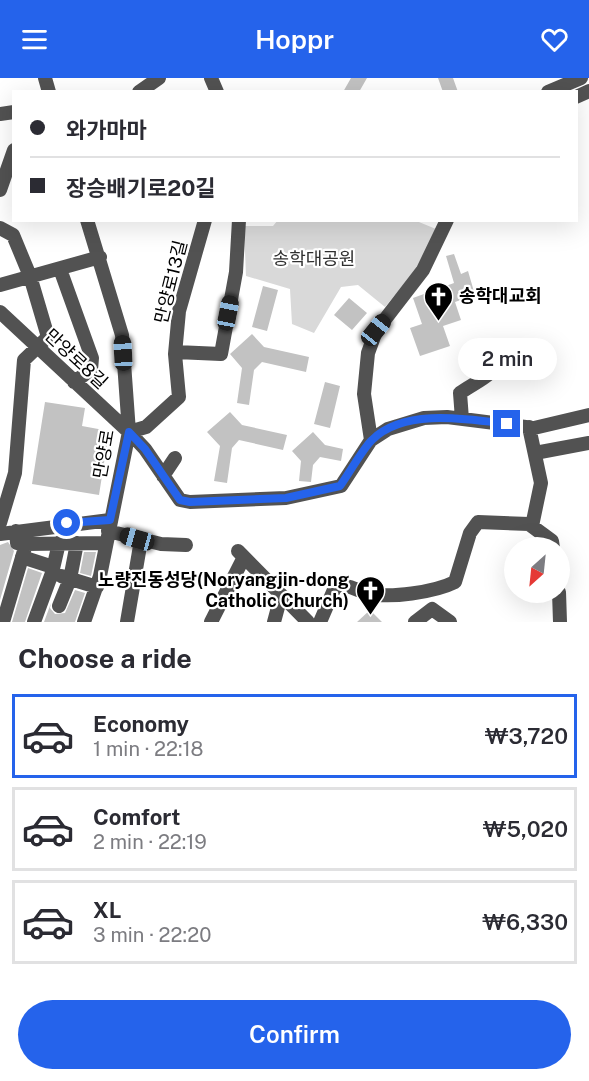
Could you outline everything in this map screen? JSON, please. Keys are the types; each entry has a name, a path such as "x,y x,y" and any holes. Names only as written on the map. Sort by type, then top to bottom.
{"street":[{"path":"142,90 159,78"},
{"path":"553,90 581,78"},
{"path":"0,190 12,156"},
{"name":"만양로","path":"84,622 96,587 129,432 122,335 88,222"},
{"name":"만양로13길","path":"129,432 146,427 179,397 176,352 179,311 204,222"},
{"path":"176,352 221,354 236,272 239,222"},
{"path":"446,222 423,270 376,330 368,353 364,394 371,440 388,429 424,418 462,419 529,427 589,415"},
{"path":"0,228 13,235 30,276 48,338 24,360 15,473 0,522"},
{"path":"0,285 100,257"},
{"path":"60,268 92,358 91,370 74,382"},
{"name":"만양로8길","path":"0,312 6,328 36,348 129,432 145,449 180,500 190,502 286,498 340,486 371,440"},
{"path":"462,419 460,393 491,373 498,366 501,356"},
{"path":"529,427 541,483 532,526"},
{"path":"535,453 589,443"},
{"path":"163,476 175,458"},
{"path":"320,622 336,585 351,585 367,593 439,590 455,582 470,533 478,522 498,521 532,526 547,537"},
{"path":"16,531 17,543 52,570 70,579 96,587"},
{"path":"0,534 16,531 108,531 141,540 186,545"},
{"path":"24,550 59,543 77,543 108,531"},
{"path":"127,622 141,540"},
{"path":"34,622 59,543"},
{"path":"59,606 70,579 77,543"},
{"path":"3,622 24,550"},
{"path":"211,622 241,554 308,622"},
{"path":"274,622 281,596"},
{"path":"559,603 560,622"},
{"path":"415,622 432,609 450,622"}],"green space":[{"name":"송학대공원","path":"276,222 419,222 436,229 418,267 385,307 358,285 341,287 314,333 292,324 290,289 246,276 244,226 273,226"}],"building":[{"path":"351,78 367,78 360,90 344,90"},
{"path":"438,78 453,78 457,90 442,90"},
{"name":"송학대교회","path":"454,254 461,274 468,271 475,295 455,302 461,320 443,326 450,346 420,356 410,328 422,324 413,298 454,283 446,256"},
{"path":"263,286 278,290 267,331 252,327"},
{"path":"349,298 367,313 352,330 334,315"},
{"path":"252,334 264,347 309,357 306,372 262,362 254,370 249,405 237,403 242,368 230,354"},
{"path":"325,382 340,386 330,428 314,424"},
{"path":"45,402 85,408 82,426 109,431 99,495 32,484"},
{"path":"230,412 242,425 287,435 283,450 239,440 232,448 227,483 214,481 220,446 207,432"},
{"path":"313,432 325,445 343,449 341,461 320,457 313,465 311,482 299,481 301,461 292,451"},
{"path":"8,542 14,551 0,600 0,545"},
{"path":"84,552 96,552 91,576 80,573"},
{"path":"28,568 42,573 25,622 12,622"},
{"path":"75,590 85,593 75,622 44,622 51,603 50,608 55,614 65,613"},
{"name":"노량진동성당(Noryangjin-dong Catholic Church)","path":"370,610 382,622 357,622"}],"place":[{"name":"송학대교회","path":"438,322"},
{"name":"노량진동성당(Noryangjin-dong Catholic Church)","path":"370,616"}],"route":[{"path":"67,523 110,520 129,432 145,449 180,500 190,502 286,498 340,486 362,457 371,440 388,429 424,418 447,417 507,424"}]}
